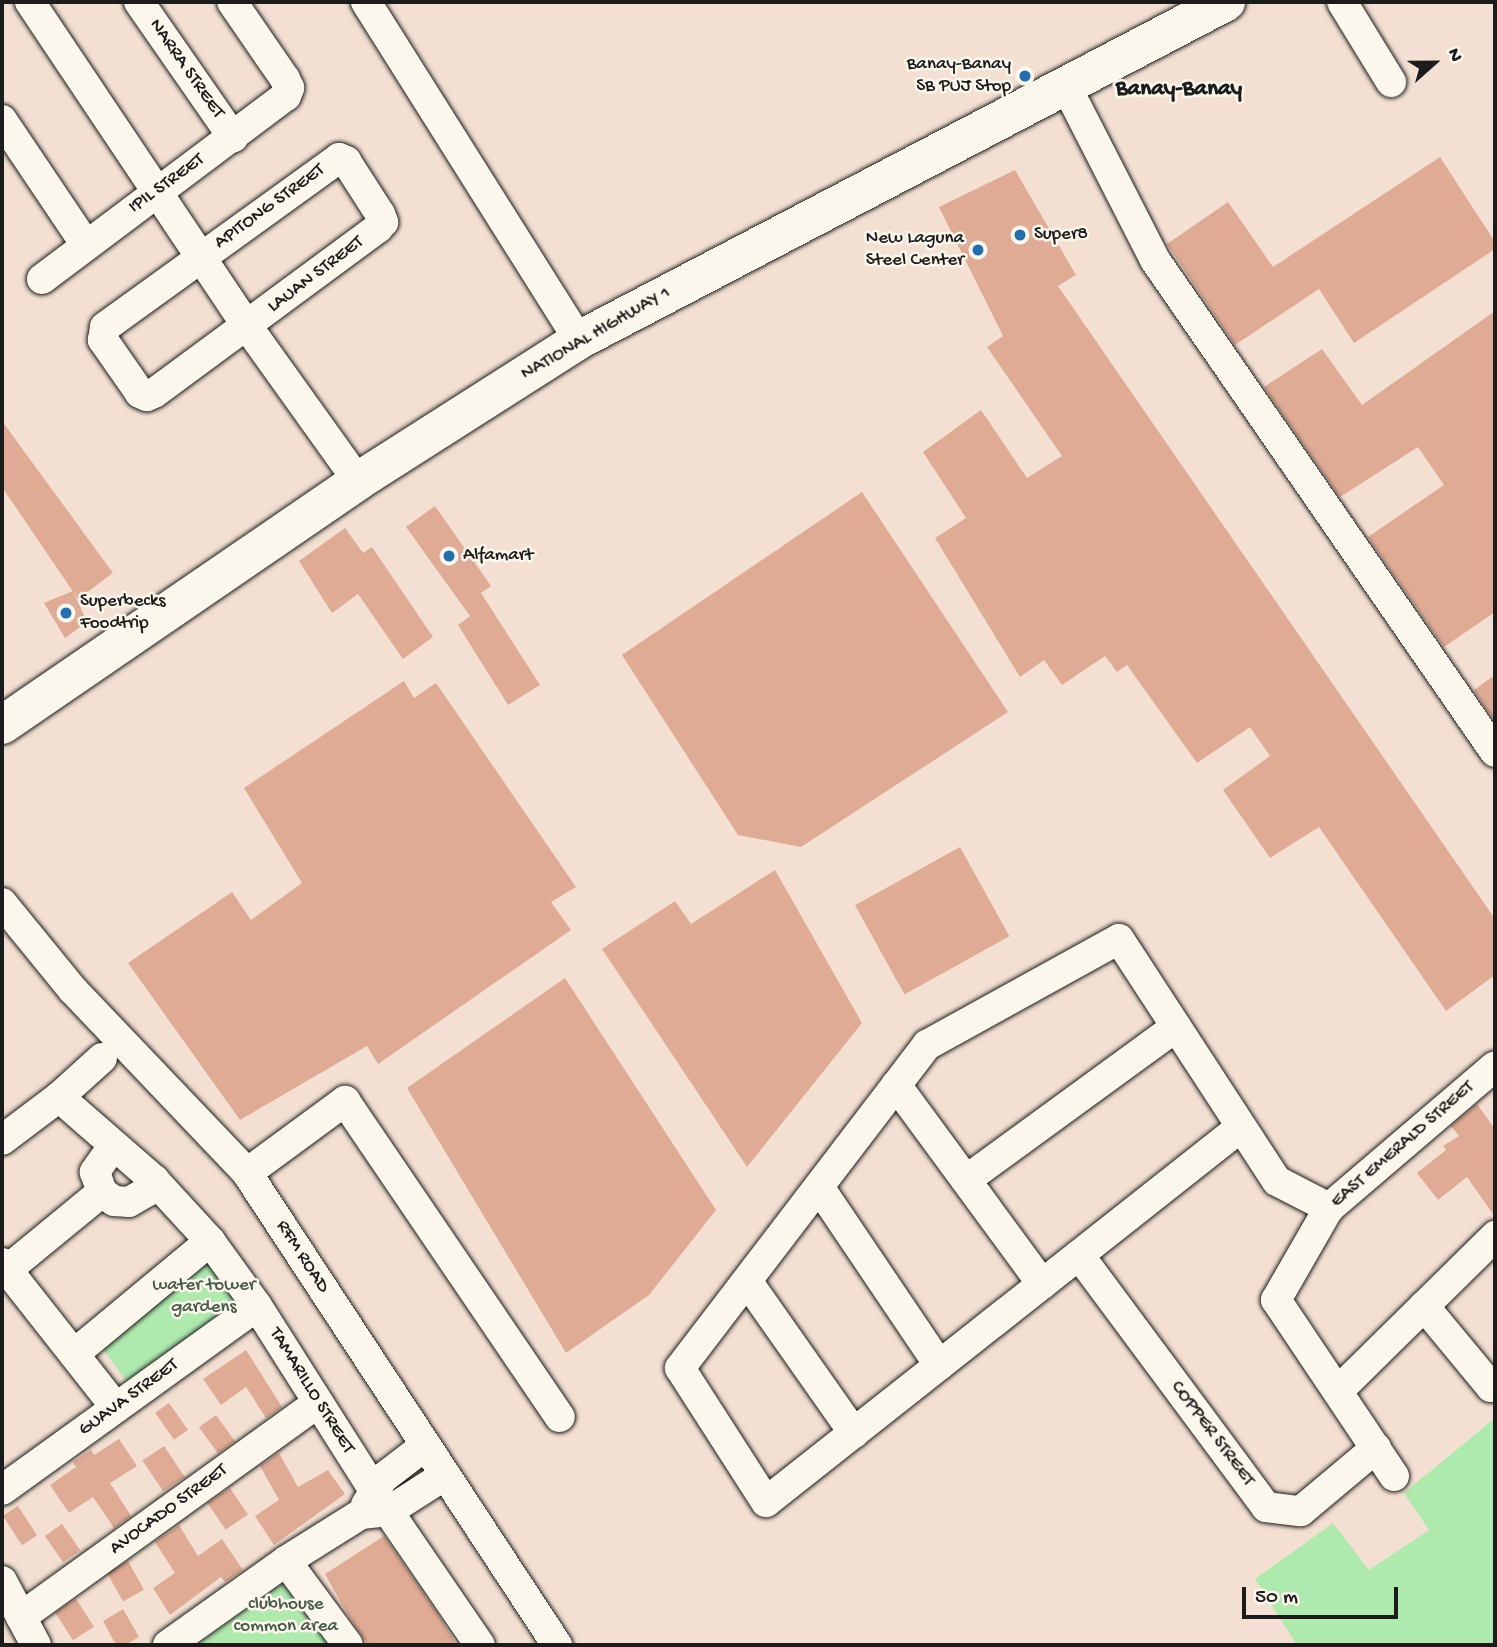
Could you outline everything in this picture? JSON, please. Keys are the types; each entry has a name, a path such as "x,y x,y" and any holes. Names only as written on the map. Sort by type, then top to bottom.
{"highway":[{"name":"NATIONAL HIGHWAY 1","path":"2,725 358,481 579,340 1226,2"}],"street":[{"path":"30,2 247,326 358,481"},
{"name":"NARRA STREET","path":"139,2 233,137"},
{"name":"IPIL STREET","path":"42,279 286,96 289,88 232,2"},
{"path":"366,2 579,340"},
{"path":"1342,2 1391,82"},
{"path":"1065,84 1155,260 1495,752"},
{"path":"2,120 86,245"},
{"name":"LAUAN STREET","path":"247,326 383,222 346,161 339,158"},
{"name":"APITONG STREET","path":"247,326 147,396 140,393 103,340 105,327 339,158"},
{"name":"RFM ROAD","path":"2,903 73,990 247,1173 557,1645"},
{"path":"1241,1127 766,1502 680,1368 927,1045 1119,939 1277,1181 1329,1208"},
{"path":"966,1180 1176,1027"},
{"path":"2,1140 59,1097 103,1058"},
{"name":"EAST EMERALD STREET","path":"1394,1476 1276,1300 1329,1208 1495,1066"},
{"path":"896,1086 1042,1284"},
{"name":"TAMARILLO STREET","path":"59,1097 154,1180 210,1241 257,1306 318,1404 374,1505 480,1645"},
{"path":"247,1173 345,1101 560,1417"},
{"path":"113,1146 95,1172 102,1192 114,1201 129,1202 148,1191 154,1180"},
{"path":"819,1187 939,1365"},
{"path":"102,1192 4,1267 116,1408"},
{"path":"1338,1391 1495,1236"},
{"path":"74,1354 210,1241"},
{"name":"COPPER STREET","path":"1079,1255 1266,1507 1301,1510 1376,1448"},
{"path":"747,1281 854,1433"},
{"name":"GUAVA STREET","path":"2,1490 257,1306"},
{"path":"1424,1306 1491,1387 1495,1383"},
{"name":"AVOCADO STREET","path":"21,1617 318,1404"},
{"path":"374,1505 426,1445"},
{"path":"168,1645 286,1561 374,1505 445,1475"},
{"path":"286,1561 348,1645"},
{"path":"2,1581 36,1645"}],"green space":[{"name":"water tower gardens","path":"210,1258 243,1303 130,1386 97,1340"},
{"path":"1495,1418 1495,1645 1297,1645 1255,1579 1333,1523 1369,1570 1429,1530 1404,1493"},
{"name":"clubhouse common area","path":"293,1575 344,1645 197,1645"}],"building":[{"path":"1440,157 1495,242 1495,249 1354,343 1319,289 1235,345 1167,244 1228,202 1273,267"},
{"path":"1015,170 1076,275 1058,286 1495,919 1495,975 1446,1011 1319,827 1270,858 1223,790 1270,756 1250,727 1197,763 1127,665 1117,672 1105,656 1062,685 1044,660 1020,677 935,538 966,518 923,452 981,410 1027,478 1062,456 987,347 1003,336 939,207"},
{"path":"1495,311 1495,612 1444,647 1368,537 1444,485 1418,447 1340,497 1264,387 1322,349 1362,405"},
{"path":"2,421 113,573 78,599 2,487"},
{"path":"862,492 1008,712 801,847 738,835 622,655"},
{"path":"435,506 491,586 481,593 540,685 508,705 458,625 470,616 406,527"},
{"path":"345,528 363,553 372,547 433,637 403,659 358,594 332,613 299,561"},
{"name":"Superbecks Foodtrip","path":"73,591 87,622 65,638 44,603"},
{"path":"1495,675 1495,722 1474,690"},
{"path":"404,681 414,698 436,683 576,887 551,902 571,930 378,1064 367,1046 240,1120 128,963 232,892 251,920 302,883 244,788"},
{"path":"960,847 1009,936 904,994 855,905"},
{"path":"775,870 862,1023 747,1167 602,949 675,901 691,924"},
{"path":"565,978 716,1210 649,1295 566,1353 407,1088"},
{"path":"1477,1104 1495,1129 1495,1217 1467,1177 1438,1200 1417,1173 1446,1150 1443,1146 1459,1136 1451,1126"},
{"path":"246,1350 282,1407 266,1418 246,1387 221,1405 203,1379"},
{"path":"169,1403 188,1430 174,1440 155,1413"},
{"path":"216,1415 235,1441 218,1453 199,1427"},
{"path":"119,1439 137,1466 110,1483 131,1516 114,1528 93,1497 69,1513 50,1485 76,1467 73,1462 91,1450 94,1455"},
{"path":"164,1446 185,1477 163,1491 142,1461"},
{"path":"279,1453 298,1487 328,1470 345,1494 274,1545 255,1516 279,1500 260,1466"},
{"path":"230,1488 248,1515 226,1530 208,1503"},
{"path":"18,1506 37,1535 22,1545 3,1516"},
{"path":"62,1524 80,1550 63,1562 45,1536"},
{"path":"179,1525 198,1556 222,1539 243,1570 225,1582 221,1577 170,1615 153,1588 175,1573 155,1542"},
{"path":"384,1536 457,1645 368,1645 325,1574"},
{"path":"128,1561 144,1590 123,1601 107,1573"},
{"path":"76,1599 94,1627 73,1640 55,1613"},
{"path":"123,1609 139,1637 125,1645 116,1645 103,1621"}],"place":[{"name":"Banay-Banay SB PUJ Stop","path":"1025,76"},
{"name":"Super8","path":"1020,235"},
{"name":"New Laguna Steel Center","path":"978,250"},
{"name":"Alfamart","path":"449,556"},
{"name":"Superbecks Foodtrip","path":"66,613"}],"district":[{"name":"Banay-Banay","path":"1179,90"}]}
